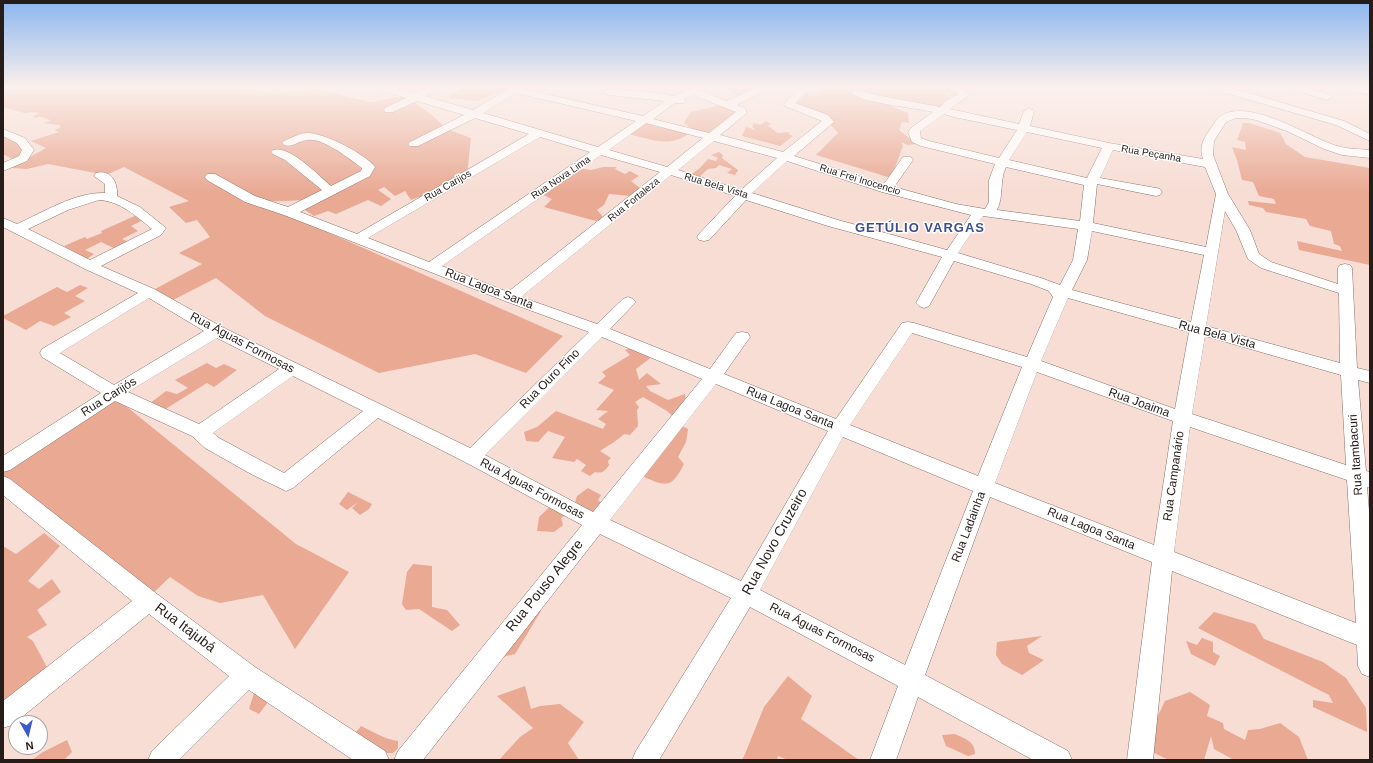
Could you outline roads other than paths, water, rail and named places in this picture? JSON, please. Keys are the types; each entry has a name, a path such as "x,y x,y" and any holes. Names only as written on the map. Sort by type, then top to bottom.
{"street":[{"path":"414,144 459,122"},
{"name":"Rua Bela Vista","path":"500,122 669,171 833,223 950,255 1036,281 1060,292 1370,377"},
{"name":"Rua Nova Lima","path":"431,267 641,122"},
{"name":"Rua Frei Inocencio","path":"649,122 785,157 886,189 984,213 1041,219 1085,226 1210,252"},
{"name":"Rua Fortaleza","path":"510,298 731,122"},
{"path":"704,237 744,194 828,122"},
{"path":"927,122 914,132 916,140 925,144 1092,182 1156,192"},
{"name":"Rua Peçanha","path":"989,122 1109,146 1211,164"},
{"path":"924,303 950,255 984,213 995,202 993,191 1002,161 1023,129 1026,122"},
{"path":"1221,122 1208,141 1207,155 1222,194 1243,230 1252,256 1266,265 1346,291"},
{"path":"1271,122 1328,147 1342,151 1370,154"},
{"path":"1336,122 1355,129 1370,138"},
{"path":"3,132 21,140 26,145 28,150 23,158 6,163"},
{"name":"Rua Carijos","path":"356,239 539,133"},
{"path":"288,143 310,136 331,143 369,167 366,174 289,212"},
{"name":"Rua Ladainha","path":"883,760 911,680 1060,292 1080,260 1092,182 1109,146"},
{"path":"277,152 289,157 330,191"},
{"path":"886,189 907,160"},
{"path":"100,176 112,182 111,197"},
{"name":"Rua Lagoa Santa","path":"211,177 250,199 289,212 510,298 599,330 984,487 1369,639"},
{"name":"Rua Campanário","path":"1140,760 1163,558 1182,418 1210,252 1222,194"},
{"path":"10,225 96,196 111,197 141,213 159,228 158,230 90,266"},
{"name":"Rua Águas Formosas","path":"10,225 90,266 149,292 216,331 375,411 472,457 596,523 746,594 911,680 1059,760"},
{"name":"Rua Itambacuri","path":"1345,268 1349,370 1364,478 1370,666"},
{"path":"143,296 48,353 114,393 198,431 212,443 258,470 286,483 375,411"},
{"name":"Rua Ouro Fino","path":"472,457 628,302"},
{"name":"Rua Joaima","path":"908,327 1032,364 1182,418 1364,478"},
{"name":"Rua Novo Cruzeiro","path":"645,760 746,594 839,428 908,327"},
{"name":"Rua Carijós","path":"3,465 114,393 216,331"},
{"name":"Rua Pouso Alegre","path":"407,760 713,377 742,337"},
{"path":"198,431 206,430 291,369"},
{"name":"Rua Itajubá","path":"3,484 149,602 247,675 376,760"},
{"path":"3,716 149,602"},
{"path":"161,760 247,675"}],"district":[{"name":"GETÚLIO VARGAS","path":"920,228"}]}
